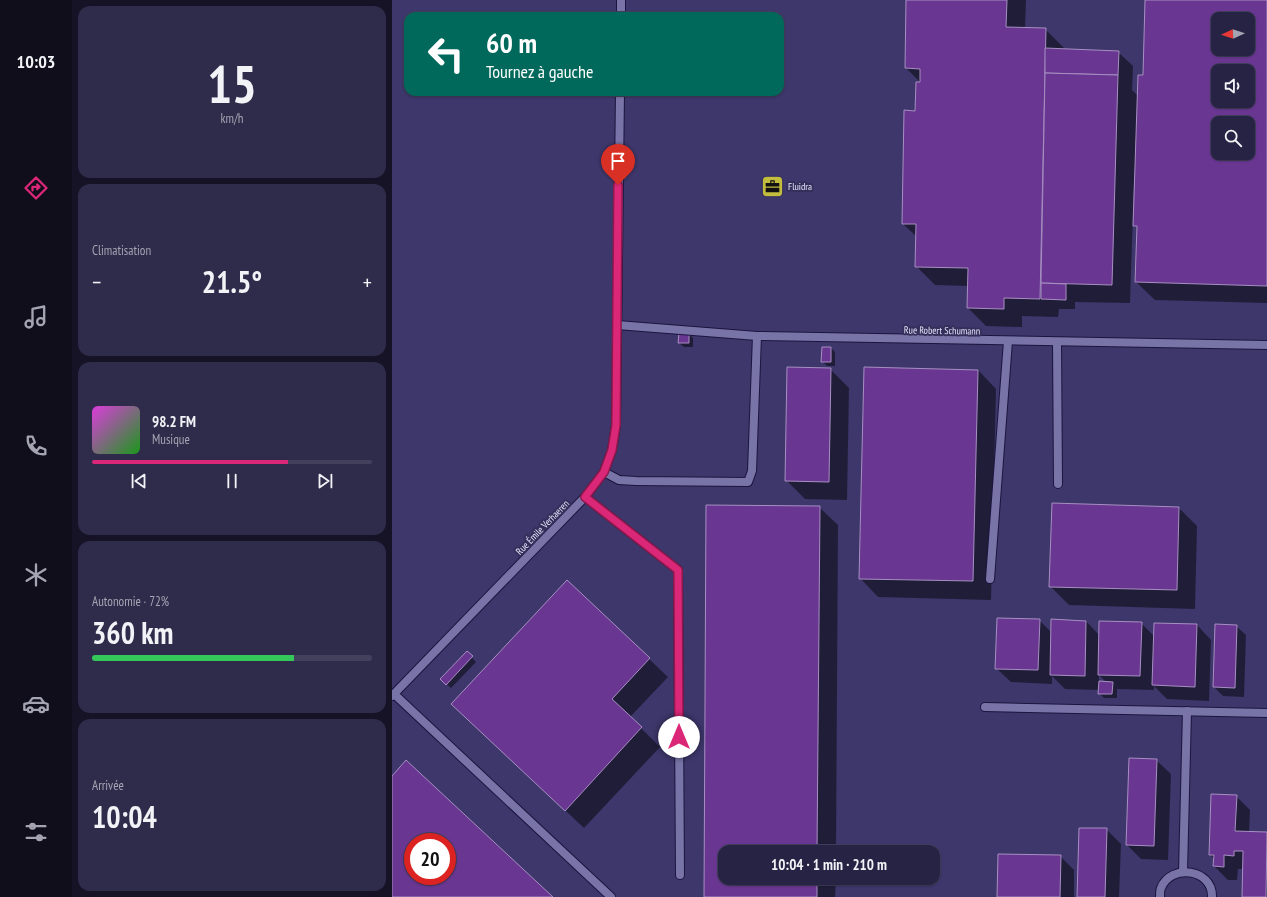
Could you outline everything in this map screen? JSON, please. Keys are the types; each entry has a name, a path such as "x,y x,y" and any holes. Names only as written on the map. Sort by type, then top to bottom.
{"lane":[{"path":"621,0 621,12"},
{"name":"Rue Émile Verhaeren","path":"393,695 585,497 604,472 612,450 616,425 620,96"},
{"name":"Rue Robert Schumann","path":"617,326 757,336 1267,346"},
{"path":"604,472 619,480 748,482 752,471 757,336"},
{"path":"990,579 1008,341"},
{"path":"1057,342 1058,484"},
{"path":"585,497 678,570 680,875"},
{"path":"393,695 611,897"},
{"path":"985,707 1267,713"},
{"path":"1184,872 1187,712"},
{"path":"1160,897 1160,888 1166,880 1174,874 1184,872 1193,872 1208,882 1213,890 1212,897"}],"shaded area":[{"path":"392,0 1267,0 1267,897 392,897"}],"building":[{"path":"906,0 1007,0 1006,27 1046,28 1040,299 1004,298 1004,309 967,308 968,268 915,267 916,224 902,224 904,110 915,111 916,82 920,82 920,69 905,68"},
{"path":"1145,0 1267,0 1267,286 1135,282 1137,226 1133,226 1138,75 1143,75"},
{"path":"1045,48 1119,51 1118,75 1045,73"},
{"path":"1045,73 1118,75 1112,285 1041,283"},
{"path":"1041,283 1066,284 1066,300 1041,299"},
{"path":"679,333 689,333 689,343 678,343"},
{"path":"822,347 831,347 831,362 821,362"},
{"path":"787,367 831,368 829,482 785,481"},
{"path":"864,367 978,370 973,581 859,579"},
{"path":"1052,503 1179,507 1177,590 1049,587"},
{"path":"706,505 820,506 817,845 718,845 718,885 817,885 817,897 704,897"},
{"path":"567,580 650,658 612,699 642,727 565,811 451,704"},
{"path":"997,618 1040,619 1038,670 995,669"},
{"path":"1051,619 1086,621 1085,676 1050,675"},
{"path":"1099,621 1142,622 1140,676 1098,675"},
{"path":"1154,623 1197,624 1195,687 1152,685"},
{"path":"1215,624 1237,625 1235,688 1213,687"},
{"path":"467,651 473,656 446,685 440,679"},
{"path":"1099,681 1113,682 1112,694 1098,694"},
{"path":"1129,758 1157,759 1154,846 1126,845"},
{"path":"406,760 553,897 392,897 392,776"},
{"path":"1211,794 1237,795 1235,831 1267,832 1266,897 1242,897 1243,851 1234,851 1234,856 1224,855 1224,867 1213,866 1214,855 1209,855"},
{"path":"1079,828 1107,828 1105,897 1077,897"},
{"path":"998,854 1061,855 1060,897 997,897"}],"place":[{"name":"Fluidra","path":"773,186"}],"route":[{"path":"618,185 616,425 612,450 604,472 585,497 678,570 679,737"}]}
